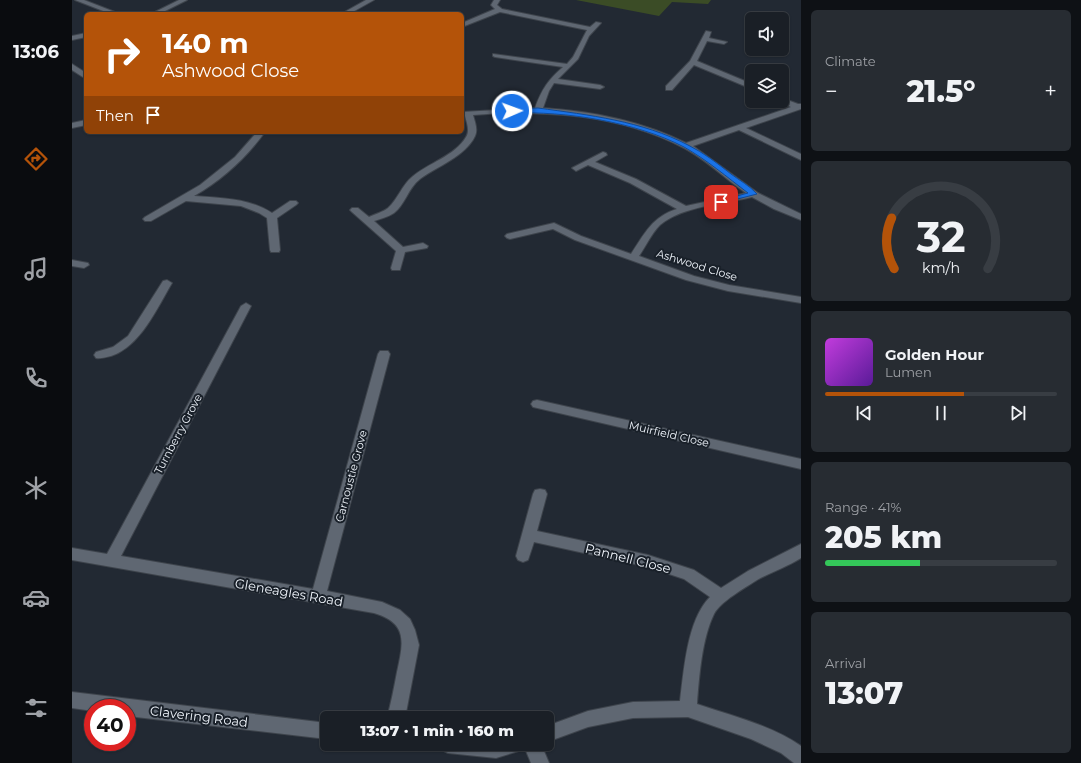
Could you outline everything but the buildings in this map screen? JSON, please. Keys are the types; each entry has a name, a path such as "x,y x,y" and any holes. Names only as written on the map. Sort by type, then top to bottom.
{"street":[{"path":"78,0 111,12"},
{"path":"348,12 372,0"},
{"path":"497,0 494,5 500,10 591,29"},
{"path":"161,12 182,1"},
{"path":"464,25 482,16 500,10"},
{"path":"538,110 545,91 553,81 570,66 576,58 582,42 591,29 598,23"},
{"path":"464,26 471,30"},
{"path":"72,38 84,35"},
{"path":"669,88 693,62 706,35 724,42"},
{"path":"495,55 570,66"},
{"path":"693,62 745,84"},
{"path":"72,66 84,75"},
{"path":"553,81 600,87"},
{"path":"789,103 800,107"},
{"path":"686,146 800,107"},
{"path":"367,221 390,211 396,205 408,186 416,178 462,148 471,136 472,129 465,114 538,110 612,121 664,137 686,146 707,158 754,194 801,217"},
{"path":"72,126 84,123"},
{"path":"739,127 801,157"},
{"path":"148,219 204,187 238,159 259,134"},
{"path":"576,168 603,155"},
{"path":"588,162 633,181 684,209"},
{"name":"Ashwood Close","path":"633,258 656,224 665,216 684,209 754,194"},
{"path":"185,198 234,202 264,210 272,217 275,250"},
{"path":"272,217 293,203"},
{"path":"355,210 401,250"},
{"name":"Ashwood Close","path":"510,236 554,226 578,238 690,278 728,288 801,300"},
{"path":"401,250 423,246"},
{"path":"396,268 401,250"},
{"path":"72,263 84,265"},
{"path":"100,355 117,350 132,338 167,283"},
{"name":"Turnberry Grove","path":"111,562 246,306"},
{"name":"Carnoustie Grove","path":"318,597 384,354"},
{"name":"Muirfield Close","path":"537,404 801,464"},
{"path":"523,556 540,494"},
{"name":"Pannell Close","path":"529,535 648,560 689,574 721,596"},
{"path":"688,709 692,668 700,631 708,609 721,596 753,575 801,550"},
{"name":"Gleneagles Road","path":"72,554 111,562 384,608 400,618 410,635 411,645 397,711"},
{"name":"Clavering Road","path":"72,700 320,730"},
{"path":"554,731 588,719 633,710 688,709 755,732 787,747 801,757"},
{"path":"535,751 540,763"}],"green space":[{"path":"576,0 711,0 708,4 672,2 659,16"}],"route":[{"path":"512,111 538,110 588,116 636,127 686,146 707,158 754,194 721,202"}]}
